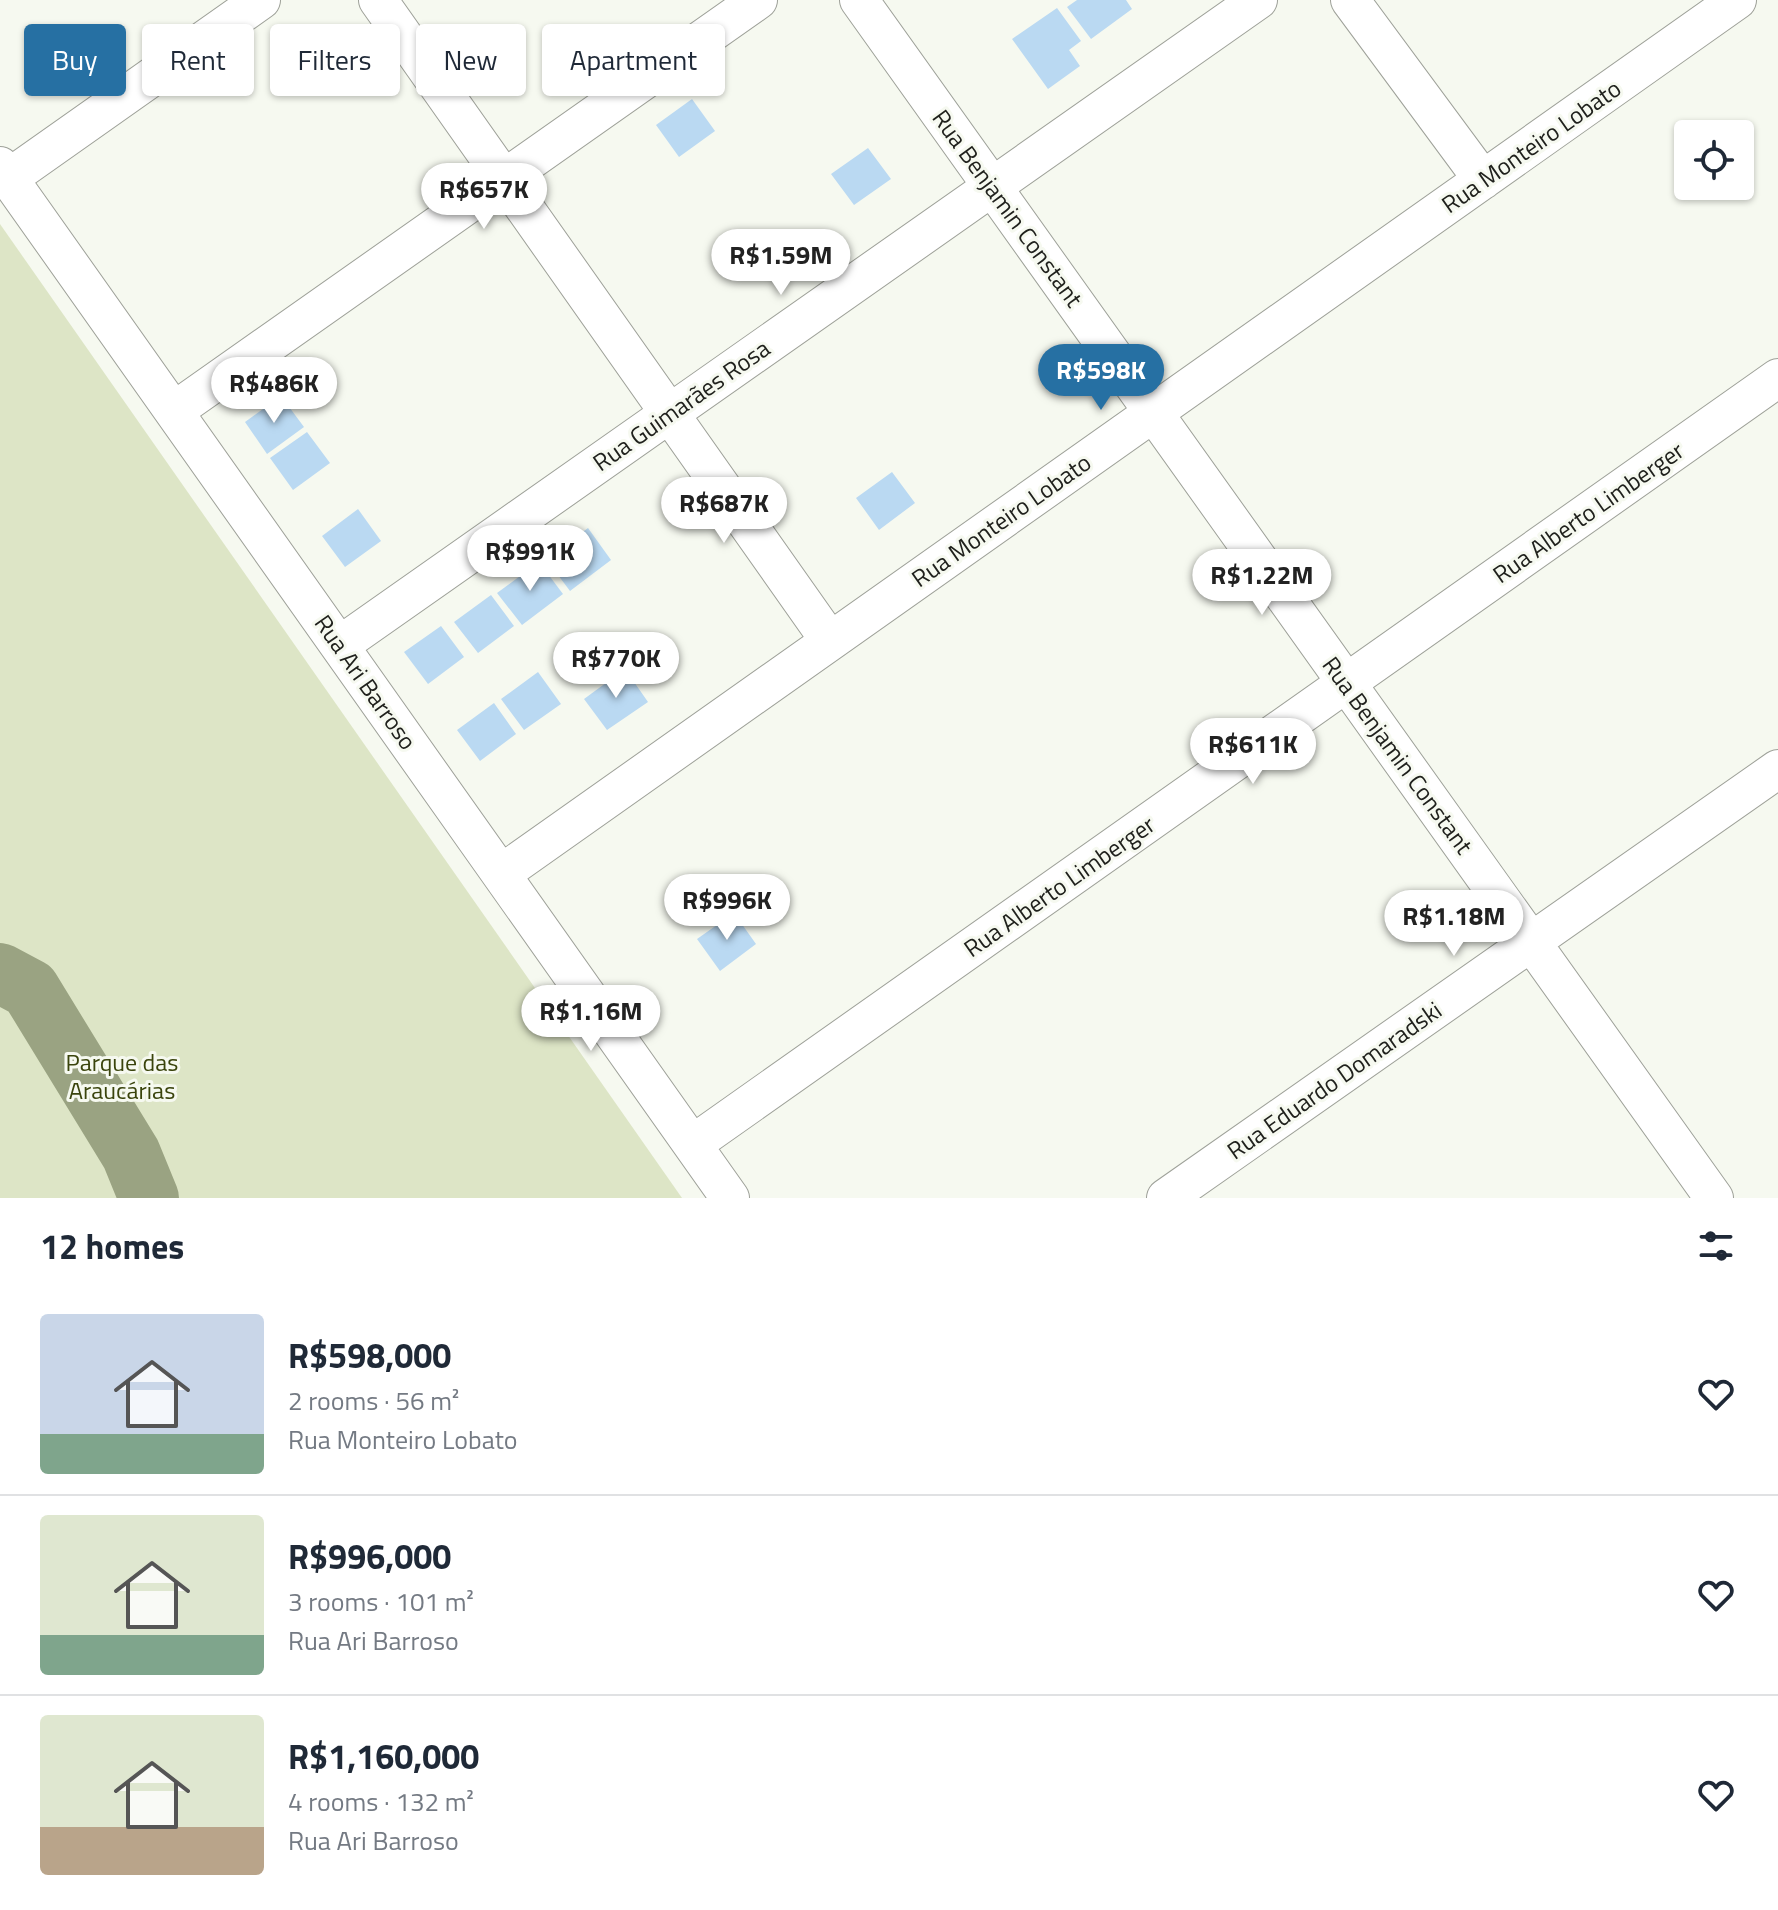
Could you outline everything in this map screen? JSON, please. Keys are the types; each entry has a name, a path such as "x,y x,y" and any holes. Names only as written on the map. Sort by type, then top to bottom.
{"street":[{"path":"4,172 261,0"},
{"path":"378,0 830,641"},
{"path":"174,411 758,0"},
{"name":"Rua Benjamin Constant","path":"859,0 1714,1198"},
{"name":"Rua Guimarães Rosa","path":"340,645 1258,0"},
{"path":"1350,0 1483,180"},
{"name":"Rua Monteiro Lobato","path":"501,874 1737,0"},
{"name":"Rua Ari Barroso","path":"4,172 730,1198"},
{"name":"Rua Alberto Limberger","path":"693,1144 1778,378"},
{"name":"Rua Eduardo Domaradski","path":"1166,1198 1210,1186 1531,942 1778,769"}],"green space":[{"name":"Parque das Araucárias","path":"0,224 682,1198 0,1198"}],"building":[{"path":"1077,0 1126,0 1132,9 1091,39 1067,7"},
{"path":"1057,8 1081,41 1069,50 1080,66 1048,89 1012,39"},
{"path":"692,99 715,131 679,157 656,125"},
{"path":"868,148 891,179 854,205 831,174"},
{"path":"281,396 304,427 267,454 245,422"},
{"path":"307,432 330,463 293,490 270,458"},
{"path":"892,472 915,503 879,530 856,498"},
{"path":"358,509 381,541 345,567 322,536"},
{"path":"588,528 611,560 570,591 546,559"},
{"path":"539,562 563,594 522,625 497,593"},
{"path":"491,595 514,626 478,653 454,622"},
{"path":"441,626 464,657 428,684 404,652"},
{"path":"625,669 648,702 607,730 584,699"},
{"path":"538,672 561,704 524,730 501,699"},
{"path":"494,703 516,734 480,761 457,730"},
{"path":"734,913 756,944 720,971 697,939"}],"waterway":[{"path":"0,973 30,989 131,1154 149,1198"}]}
